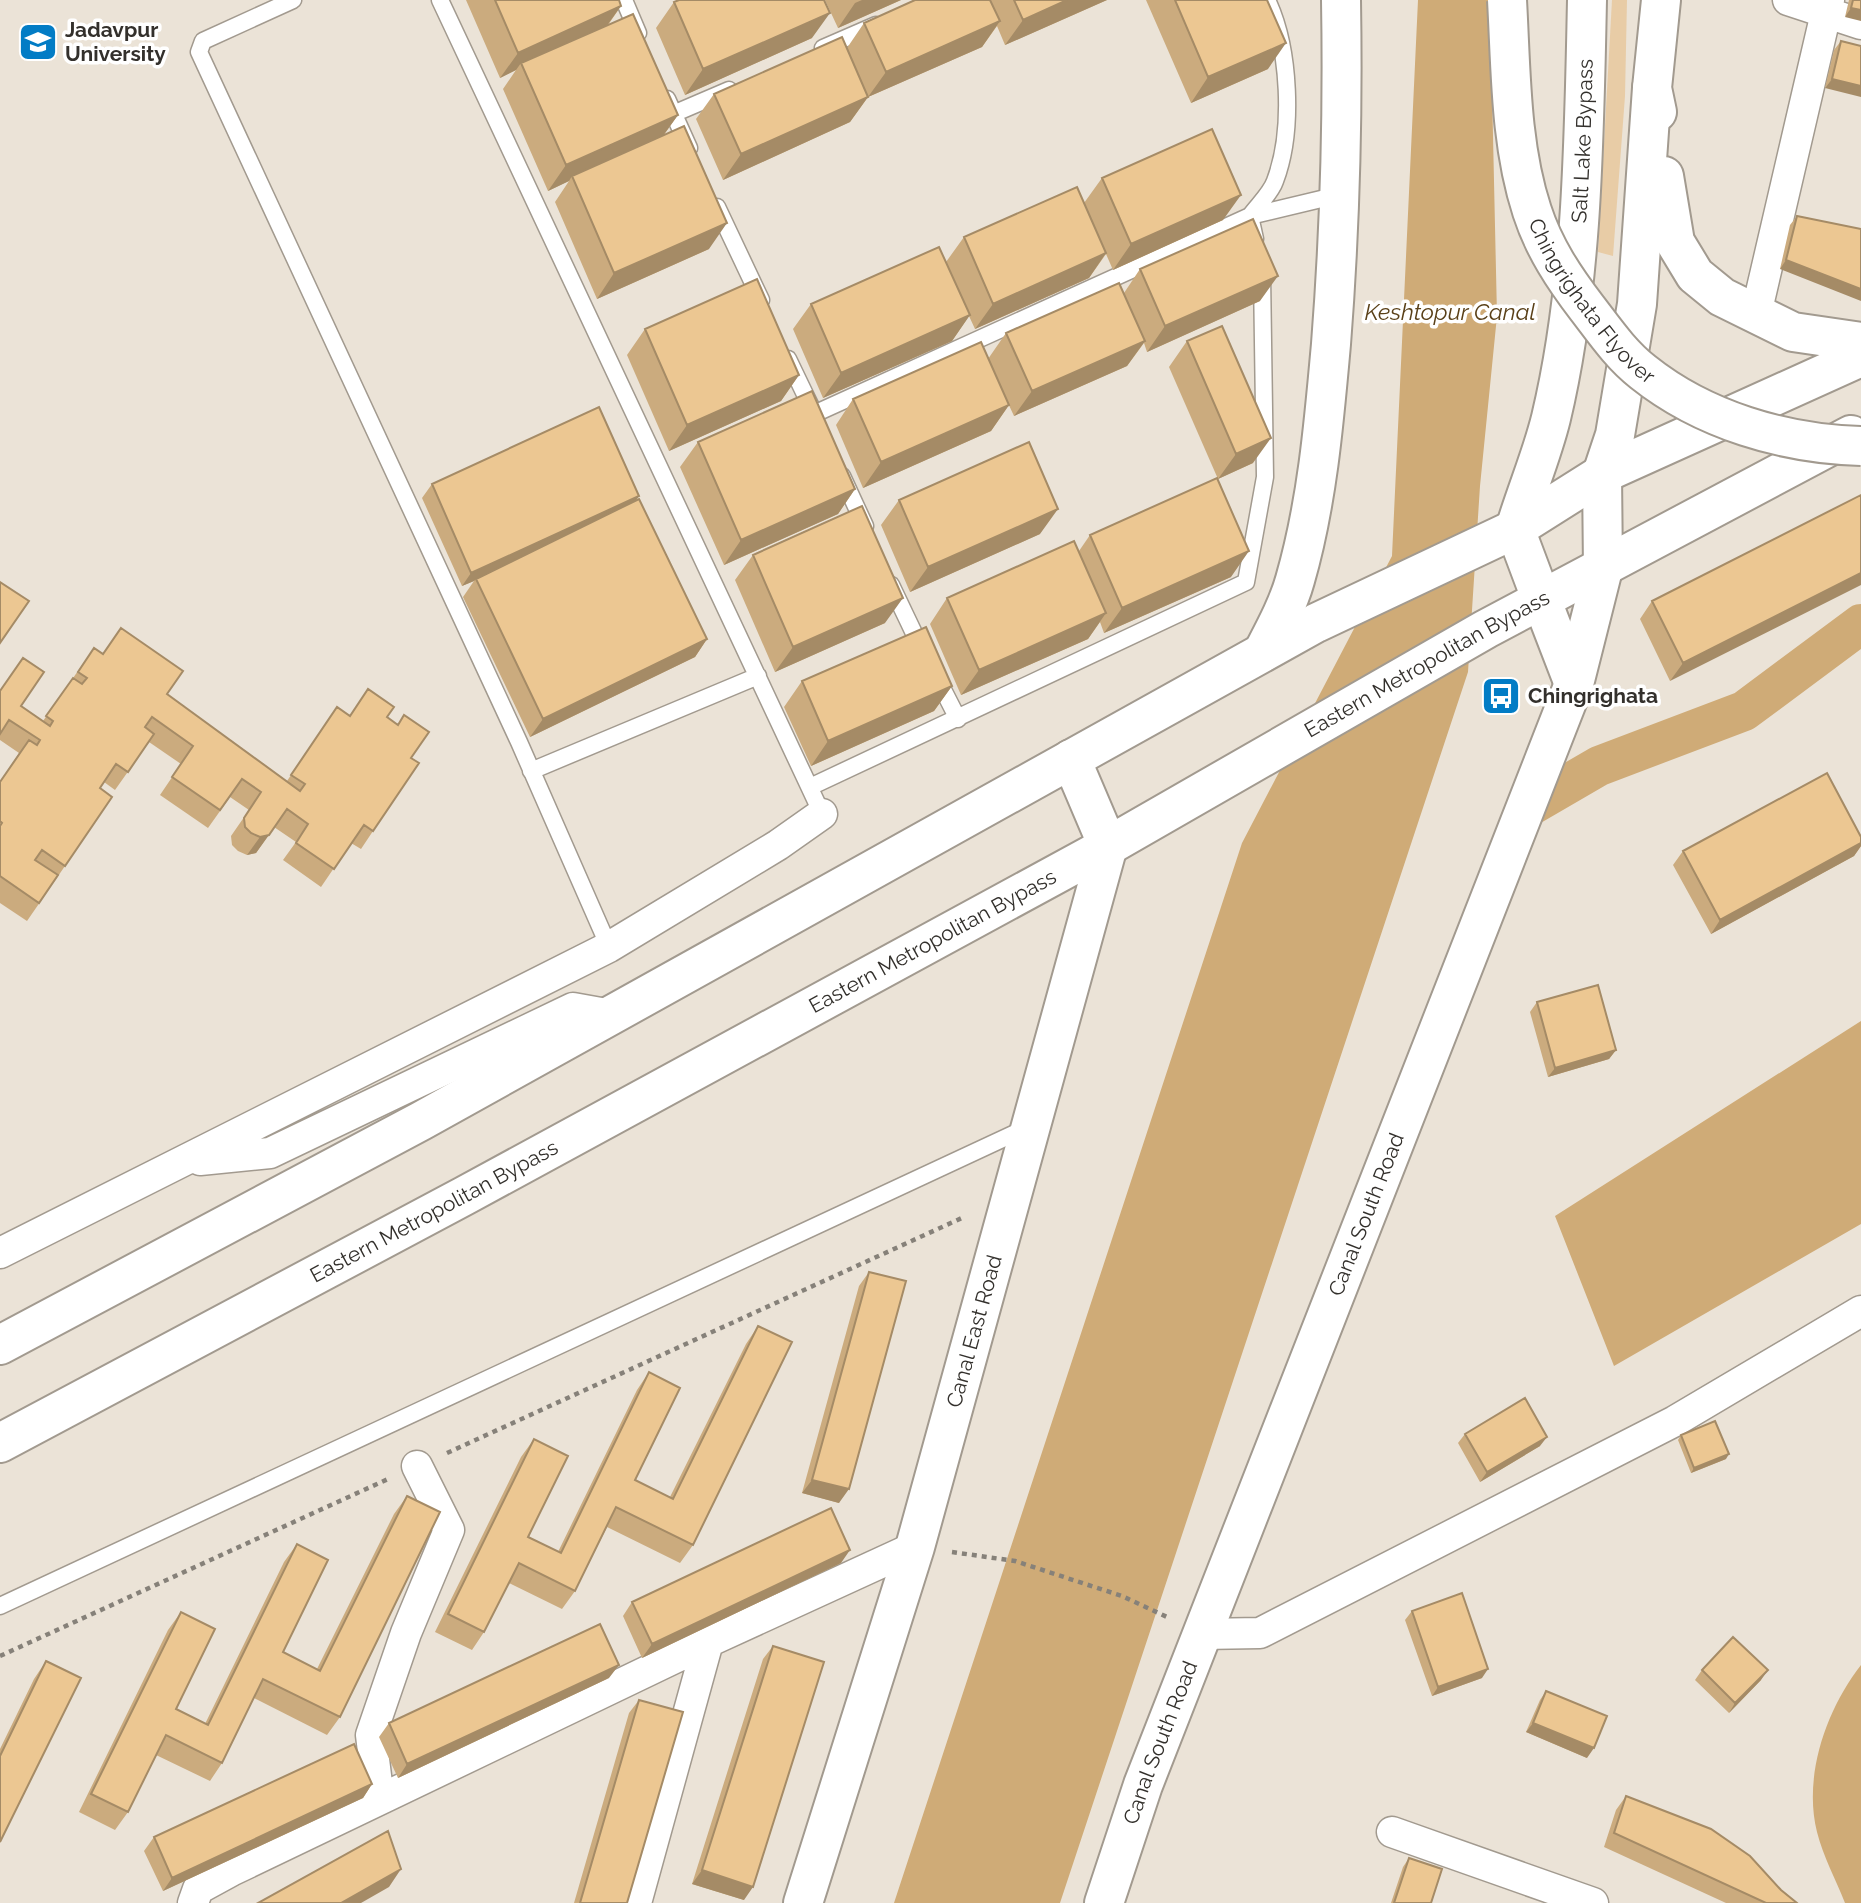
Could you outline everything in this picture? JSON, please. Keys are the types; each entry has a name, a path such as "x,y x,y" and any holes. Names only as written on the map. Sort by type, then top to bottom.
{"main road":[{"path":"1263,652 1295,582 1309,525 1324,424 1340,194 1342,0"},
{"name":"Chingrighata Flyover","path":"1507,0 1510,80 1518,146 1532,211 1557,268 1613,343 1642,372 1678,396 1718,416 1756,430 1800,440 1861,446"},
{"name":"Salt Lake Bypass","path":"1515,529 1551,420 1562,365 1579,201 1587,0"},
{"path":"1661,0 1652,88 1661,131 1664,195 1675,242 1695,275 1722,298 1793,332 1861,342"},
{"name":"Canal South Road","path":"1104,1903 1143,1785 1574,684 1603,569 1602,474 1615,435 1637,304 1652,88"},
{"path":"0,1345 421,1121 1316,623 1515,529 1602,474 1861,358"},
{"name":"Eastern Metropolitan Bypass","path":"0,1444 464,1196 1108,846 1275,753 1486,629 1861,431"},
{"path":"1515,529 1574,684"},
{"path":"1071,760 1108,846"},
{"name":"Canal East Road","path":"803,1903 915,1547 1108,846"}],"street":[{"path":"1788,0 1827,7 1861,24"},
{"path":"1756,314 1827,7"},
{"path":"0,1253 609,947 778,845 812,792"},
{"path":"182,1161 270,1153 573,1008 612,1014"},
{"path":"1202,1634 1259,1633 1675,1422 1861,1311"},
{"path":"379,1800 370,1735 406,1633 449,1530 417,1466"},
{"path":"193,1903 198,1889 708,1642 915,1547"},
{"path":"636,1903 708,1642"},
{"path":"1392,1832 1593,1903"}],"lane":[{"path":"293,0 203,41 199,52 531,771 609,947"},
{"path":"440,0 812,792 958,719 1246,582 1265,477 1265,288 1250,216 1275,182 1286,126 1285,65 1267,0"},
{"path":"624,0 646,51"},
{"path":"809,54 896,16"},
{"path":"673,114 747,82"},
{"path":"662,89 697,164"},
{"path":"709,189 767,314"},
{"path":"779,339 817,420 1250,216 1340,194"},
{"path":"837,464 870,538"},
{"path":"882,564 958,719"},
{"path":"531,771 758,676"},
{"path":"0,1606 1033,1125"}],"path":[{"path":"0,1656 1014,1194"},
{"path":"915,1547 1015,1561 1122,1597 1202,1634"}],"shaded area":[{"path":"1612,0 1627,0 1625,96 1613,256 1598,252"}],"water":[{"name":"Keshtopur Canal","path":"1418,0 1490,0 1497,316 1480,486 1468,672 1060,1903 894,1903 1242,843 1392,556"},
{"path":"1861,1021 1861,1224 1614,1366 1555,1216"},
{"path":"1861,1665 1861,1903 1845,1903 1817,1832 1813,1789 1821,1744 1828,1723 1837,1702"}],"building":[{"path":"495,0 619,0 621,6 518,53"},
{"path":"824,0 830,13 703,69 674,2"},
{"path":"915,0 990,0 1000,21 886,72 864,23"},
{"path":"1014,0 1067,0 1023,20"},
{"path":"1175,0 1267,0 1286,43 1208,77"},
{"path":"1853,0 1861,0 1861,10 1851,8"},
{"path":"633,14 678,115 566,165 521,63"},
{"path":"842,37 868,97 741,154 714,94"},
{"path":"1841,41 1861,46 1861,86 1832,79"},
{"path":"684,126 727,223 614,273 572,176"},
{"path":"1212,129 1241,195 1131,244 1102,178"},
{"path":"1077,187 1106,253 993,304 964,237"},
{"path":"1797,216 1861,229 1861,289 1786,260"},
{"path":"1253,219 1278,276 1165,326 1140,269"},
{"path":"939,247 970,315 841,373 811,304"},
{"path":"757,279 799,375 687,425 645,329"},
{"path":"1119,283 1145,341 1032,391 1006,333"},
{"path":"1222,326 1271,438 1236,454 1187,341"},
{"path":"981,342 1009,405 881,462 853,399"},
{"path":"812,391 855,489 741,540 698,442"},
{"path":"599,407 639,496 471,573 432,484"},
{"path":"1029,442 1058,509 928,567 899,500"},
{"path":"1217,478 1249,551 1122,608 1090,535"},
{"path":"1861,495 1861,573 1683,663 1652,601"},
{"path":"639,499 707,639 543,719 476,579"},
{"path":"862,506 903,598 793,647 753,555"},
{"path":"1074,541 1106,613 979,670 947,598"},
{"path":"0,582 29,601 0,643"},
{"path":"926,627 952,686 828,741 802,681"},
{"path":"121,628 183,671 167,694 300,791 305,784 291,775 337,707 350,716 368,689 394,707 387,717 398,725 404,715 429,732 411,758 419,763 373,831 364,825 334,869 296,843 308,824 287,809 269,835 260,837 251,833 245,827 244,818 261,792 242,779 220,810 172,777 193,746 152,717 145,727 154,734 128,772 116,764 100,788 112,797 65,866 42,850 35,860 58,875 39,903 0,876 0,782 29,740 37,745 40,740 9,720 0,734 0,691 23,658 44,672 21,706 50,726 53,721 46,716 73,678 82,684 87,678 78,672 94,648 103,654"},
{"path":"1827,773 1861,837 1861,843 1720,920 1683,851"},
{"path":"1598,985 1616,1050 1555,1068 1537,1002"},
{"path":"869,1272 906,1281 849,1489 812,1480"},
{"path":"758,1326 792,1342 693,1545 616,1507 575,1591 519,1563 484,1632 448,1614 534,1439 568,1456 528,1537 561,1553 649,1372 680,1388 635,1480 673,1499"},
{"path":"1525,1398 1547,1437 1487,1472 1465,1434"},
{"path":"1715,1421 1729,1454 1694,1468 1681,1435"},
{"path":"407,1496 440,1512 340,1717 263,1679 222,1763 166,1735 128,1812 91,1794 181,1612 215,1629 176,1709 208,1725 297,1544 328,1560 283,1652 320,1671"},
{"path":"831,1508 850,1550 652,1644 632,1602"},
{"path":"1462,1593 1488,1669 1438,1687 1412,1611"},
{"path":"600,1624 619,1665 407,1764 389,1723"},
{"path":"1733,1637 1768,1670 1735,1703 1702,1670"},
{"path":"773,1646 824,1662 753,1887 702,1870"},
{"path":"46,1661 81,1678 0,1842 0,1756"},
{"path":"1546,1691 1607,1716 1594,1748 1533,1723"},
{"path":"639,1700 683,1712 627,1903 580,1903"},
{"path":"354,1744 372,1784 172,1878 154,1837"},
{"path":"1626,1796 1711,1829 1750,1856 1781,1890 1797,1903 1766,1903 1614,1833"},
{"path":"388,1831 401,1869 341,1903 258,1903"},
{"path":"1409,1858 1442,1869 1431,1903 1394,1903"}],"waterway":[{"path":"1525,809 1599,766 1744,711 1861,624"}],"place":[{"name":"Jadavpur University","path":"38,42"},
{"name":"Chingrighata","path":"1501,696"}]}
